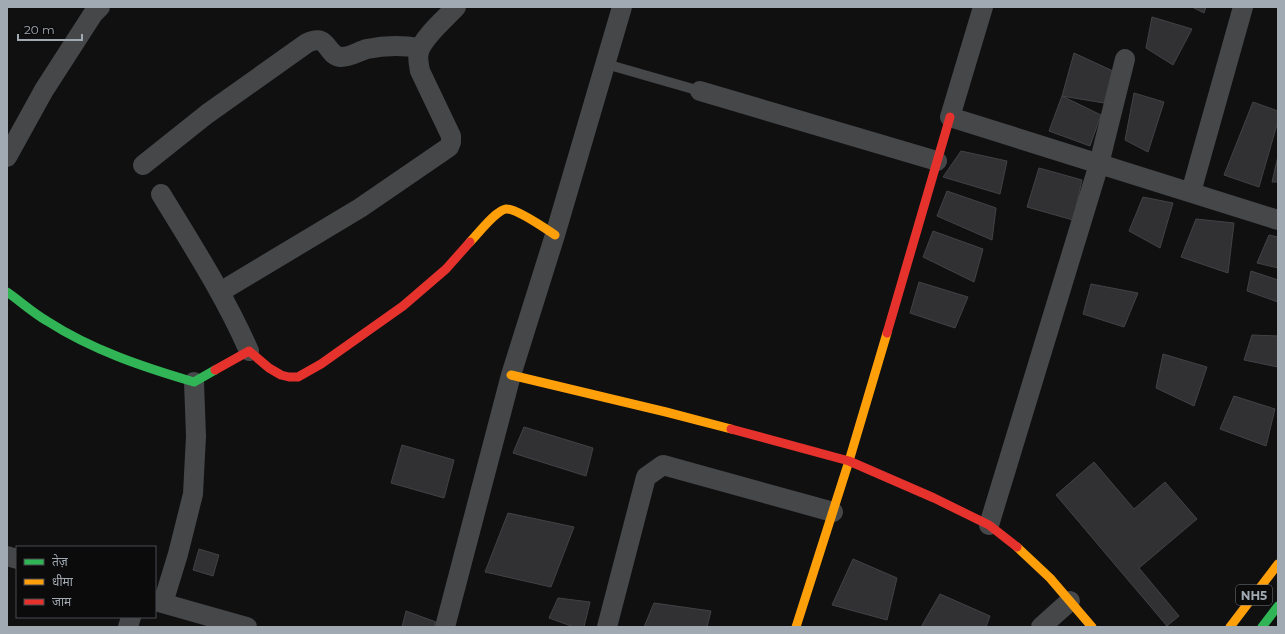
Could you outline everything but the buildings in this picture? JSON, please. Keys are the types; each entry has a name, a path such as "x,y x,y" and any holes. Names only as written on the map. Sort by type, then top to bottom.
{"main road":[{"path":"797,627 849,461 950,116"},
{"path":"7,292 46,321 89,344 134,363 194,382 249,351 269,368 281,375 298,377 321,364 403,306 446,269 486,224 498,213 506,209 516,211 555,235"},
{"path":"511,375 666,412 849,461 934,498 989,525 1024,553 1050,578 1092,627"},
{"name":"NH5","path":"1230,627 1278,564"},
{"name":"NH5","path":"1262,627 1278,606"}],"street":[{"path":"220,292 360,208 449,147 451,136 420,71 418,60 420,48 425,39 456,7"},
{"path":"445,627 511,375 555,235 622,7"},
{"path":"983,7 950,116 1278,220"},
{"path":"1191,192 1243,7"},
{"path":"7,157 44,90 93,9"},
{"path":"143,164 208,114 313,40 322,41 336,55 342,57 383,47 397,46 420,48"},
{"path":"989,525 1099,164 1125,59"},
{"path":"700,91 938,161"},
{"path":"161,194 220,292 249,351"},
{"path":"194,382 196,436 193,494 178,554 159,602 248,627"},
{"path":"607,627 646,477 664,466 833,512"},
{"path":"1041,627 1070,602"}],"lane":[{"path":"606,64 700,91"}],"traffic: fast":[{"path":"7,292 37,314 64,331 82,341 118,357 194,382 215,370"},
{"path":"1262,627 1278,606"}],"traffic: slow":[{"path":"470,242 492,218 502,210 506,209 524,215 555,235"},
{"path":"796,627 849,461 887,333"},
{"path":"511,375 731,429"},
{"path":"1017,547 1050,578 1092,627"},
{"path":"1230,627 1278,564"}],"traffic: jam":[{"path":"887,333 950,117"},
{"path":"215,370 249,351 269,368 281,375 298,377 321,364 403,306 446,269 470,242"},
{"path":"731,429 849,461 934,498 989,525 1017,547"}]}
